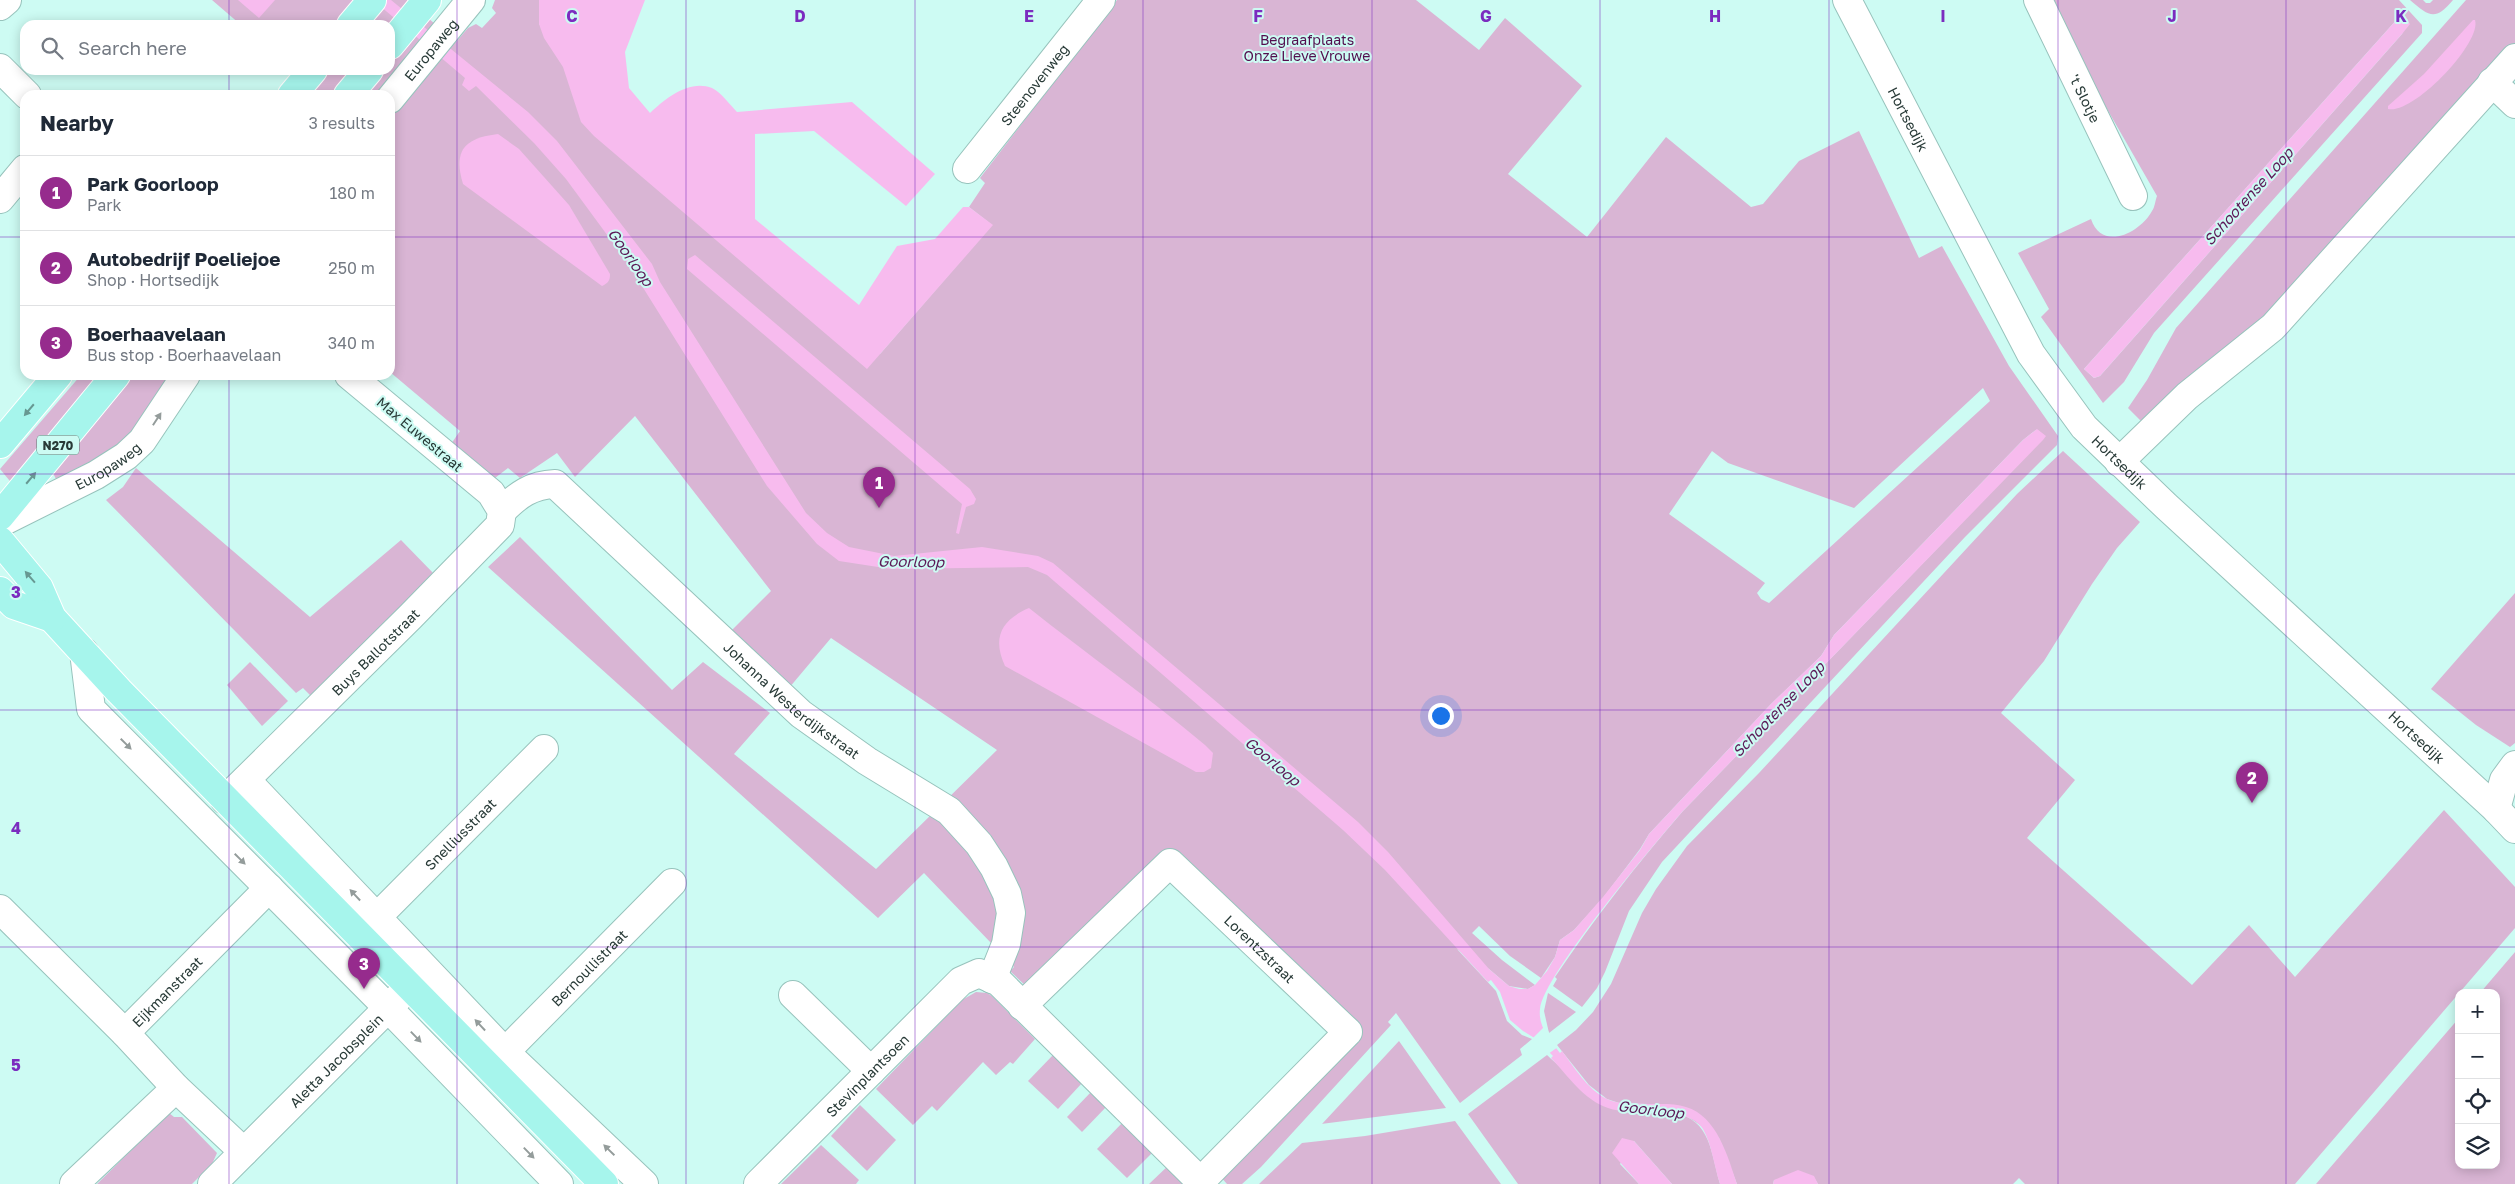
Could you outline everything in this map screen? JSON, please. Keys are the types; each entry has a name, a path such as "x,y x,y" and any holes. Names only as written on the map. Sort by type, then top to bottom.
{"main road":[{"path":"395,38 426,2"},
{"path":"296,90 309,75"},
{"path":"352,90 365,75"},
{"path":"0,444 54,380"},
{"name":"N270","path":"0,516 112,380"},
{"path":"0,541 39,588 52,618 225,800 418,977 604,1184"},
{"path":"0,591 14,605 52,618"}],"street":[{"path":"0,6 7,0"},
{"name":"Europaweg","path":"395,93 471,0"},
{"name":"Steenovenweg","path":"967,169 1101,0"},
{"name":"Hortsedijk","path":"1847,0 2031,354 2084,427 2119,462 2506,804 2515,829"},
{"name":"'t Slotje","path":"2038,0 2132,196"},
{"path":"2119,462 2187,396 2273,327 2515,58"},
{"path":"0,68 22,90"},
{"path":"2492,82 2515,104"},
{"path":"0,198 20,175"},
{"name":"Europaweg","path":"0,523 96,475 126,456 142,441 183,380"},
{"name":"Max Euwestraat","path":"355,380 496,502"},
{"name":"Johanna Westerdijkstraat","path":"496,502 540,484 555,484 801,714 867,761 948,811 979,844 994,867 1007,894 1011,923 985,976"},
{"name":"Buys Ballotstraat","path":"225,800 410,618 500,525 496,502"},
{"path":"84,652 91,709 388,1008 548,1180"},
{"name":"Snelliusstraat","path":"376,918 544,749"},
{"path":"2506,804 2504,780 2515,766"},
{"path":"246,780 376,918 418,977 505,1052 644,1184"},
{"name":"Lorentzstraat","path":"985,976 999,982 1022,1006 1202,1183 1348,1032 1170,863 1022,1006"},
{"name":"Bernoullistraat","path":"505,1052 672,883"},
{"name":"Eijkmanstraat","path":"0,909 125,1032 269,888"},
{"name":"Stevinplantsoen","path":"758,1184 961,981 985,976"},
{"name":"Aletta Jacobsplein","path":"212,1184 418,977"},
{"path":"793,995 871,1071"},
{"path":"125,1032 176,1088 244,1152"},
{"path":"74,1184 176,1088"}],"green space":[{"name":"Begraafplaats Onze Lieve Vrouwe","path":"212,0 407,0 456,42 468,28 476,24 482,28 496,13 492,8 495,0 539,0 539,24 880,354 992,225 969,207 985,183 980,178 1117,0 1416,0 1479,50 1505,18 1582,86 1508,174 1587,237 1666,137 1751,207 1763,204 1799,161 1859,131 1919,258 1942,246 2009,366 2058,436 2057,445 1965,537 1662,862 1629,911 1605,972 1597,988 1582,1007 1553,986 1557,979 1555,977 1585,934 1633,872 1683,811 1957,528 2037,429 2023,440 1834,635 1821,656 1771,704 1649,834 1603,898 1574,930 1560,940 1555,957 1541,978 1510,956 1479,926 1472,933 1502,960 1535,985 1528,989 1509,986 1489,969 1457,949 1496,991 1507,1021 1522,1035 1532,1039 1520,1049 1522,1055 1460,1103 1396,1013 1388,1022 1391,1025 1261,1167 1242,1184 1227,1184 1219,1175 1353,1023 1181,853 1168,854 1029,989 1010,971 1014,967 924,873 878,918 488,567 520,537 672,690 703,662 770,713 734,754 876,869 997,750 831,638 789,688 731,631 771,591 635,416 575,477 557,453 520,478 508,468 495,478 491,478 451,444 460,431 395,376 395,90 313,90 315,88 300,75 395,75 395,20 235,20","holes":["1983,388 1990,401 1769,603 1761,599 1757,593 1765,583 1669,514 1712,451 1728,463 1854,508"]},
{"path":"2050,0 2399,0 2422,25 2422,33 2154,333 2124,382 2103,403 2041,317 2049,309 2018,253 2091,219 2096,229 2103,235 2121,236 2139,226 2153,209 2157,196 2095,88","holes":["2402,16 2408,20 2402,34 2100,376 2094,378 2084,369 2399,17"]},
{"path":"2410,0 2423,0 2426,3 2430,3 2433,0 2453,0 2442,11 2432,14"},
{"path":"2466,0 2515,0 2515,46 2266,318 2223,353 2199,368 2175,388 2142,422 2128,408 2147,380 2176,328"},
{"path":"77,380 100,380 14,486 0,469"},
{"path":"123,380 168,380 140,422 113,453 81,470 56,479 51,469"},
{"path":"2063,451 2140,522 2117,548 2092,584 2044,661 2001,713 2075,780 2027,838 2192,985 2249,925 2295,977 2444,810 2515,887 2515,928 2463,989 2455,989 2455,998 2295,1184 2025,1184 2019,1178 2013,1184 1818,1184 1813,1176 1774,1180 1773,1184 1737,1184 1719,1138 1671,1105 1619,1103 1607,1099 1589,1085 1557,1045 1576,1030 1593,1012 1611,984 1642,913 1656,889 1687,846 1759,773 2017,494"},
{"path":"136,468 310,617 401,540 436,576 314,699 303,688 296,693 106,500 123,487"},
{"path":"2515,593 2515,743 2510,747 2476,725 2431,689"},
{"path":"250,662 288,701 262,726 227,685"},
{"path":"2515,952 2515,1184 2316,1184 2455,1023 2455,1169 2500,1169 2500,989 2483,989"},
{"path":"976,992 987,993 992,996 1035,1039 1013,1064 1010,1062 996,1075 983,1062 937,1111 932,1106 913,1125 876,1089 962,1000"},
{"path":"1548,993 1576,1012 1549,1033 1544,1011"},
{"path":"1399,1041 1446,1108 1322,1124"},
{"path":"1054,1054 1083,1082 1058,1109 1028,1081"},
{"path":"1547,1055 1609,1104 1624,1112 1674,1113 1696,1122 1708,1140 1720,1184 1672,1184 1634,1141 1620,1164 1639,1184 1518,1184 1468,1114"},
{"path":"1092,1091 1108,1105 1082,1132 1067,1117"},
{"path":"860,1105 896,1140 867,1171 831,1136"},
{"path":"169,1113 174,1117 182,1117 217,1153 212,1164 192,1184 97,1184"},
{"path":"1125,1120 1155,1150 1127,1178 1097,1149"},
{"path":"1455,1121 1501,1184 1259,1184 1302,1143 1365,1136"},
{"path":"821,1145 859,1180 856,1184 781,1184"},
{"path":"1170,1164 1192,1184 1149,1184"}],"water":[{"path":"238,0 275,0 259,18"},
{"path":"373,0 391,0 528,112 557,141 652,264 660,282 806,513 827,533 849,547 894,556 982,547 1038,556 1053,563 1358,822 1388,852 1489,969 1509,986 1519,989 1528,989 1535,985 1547,971 1555,957 1560,940 1574,930 1603,897 1640,850 1649,834 1771,704 1821,656 1834,635 2023,440 2037,429 2046,436 1683,811 1602,909 1560,968 1546,992 1540,1009 1543,1027 1560,1053 1562,1051 1587,1084 1600,1095 1612,1101 1677,1105 1697,1112 1706,1119 1720,1139 1737,1184 1720,1184 1706,1135 1696,1121 1685,1116 1673,1114 1631,1112 1608,1108 1584,1093 1570,1080 1551,1058 1553,1056 1536,1039 1510,1020 1500,992 1491,980 1488,982 1385,870 1343,830 1047,575 1028,567 891,569 839,561 817,544 767,486 627,262 566,179 534,143 476,86 469,91 462,85 465,78"},
{"path":"539,0 645,0 625,52 629,88 650,113 678,92 695,86 712,88 737,112 852,102 935,174 906,206 814,131 755,134 755,219 859,305 897,246 935,239 963,207 969,207 993,225 867,369 594,136 581,122 563,67 544,38 539,24"},
{"name":"Schootense Loop","path":"2402,16 2410,24 2402,34 2100,376 2094,378 2084,369 2399,17"},
{"path":"2475,20 2474,31 2468,44 2444,75 2413,101 2399,108 2388,109 2388,106 2424,74"},
{"path":"498,134 519,149 569,205 610,274 606,284 602,286 463,184 459,163 464,148 477,139"},
{"path":"695,255 970,489 976,499 974,504 966,507 959,534 956,533 962,504 687,269 688,259"},
{"path":"1029,608 1205,745 1213,753 1211,768 1204,772 1196,772 1005,666 999,647 1002,631 1012,618"},
{"path":"1622,1138 1634,1141 1672,1184 1639,1184 1612,1153"},
{"path":"1798,1170 1814,1176 1818,1184 1773,1184 1774,1180"}],"pier":[{"path":"1545,1026 1558,1047 1548,1054 1532,1039"}],"place":[{"name":"Park Goorloop","path":"879,508"},
{"name":"Autobedrijf Poeliejoe","path":"2252,803"},
{"name":"Boerhaavelaan","path":"364,989"}],"water label":[{"name":"Goorloop","path":"631,257"},
{"name":"Goorloop","path":"911,561"},
{"name":"Goorloop","path":"1273,761"},
{"name":"Goorloop","path":"1651,1109"}]}
